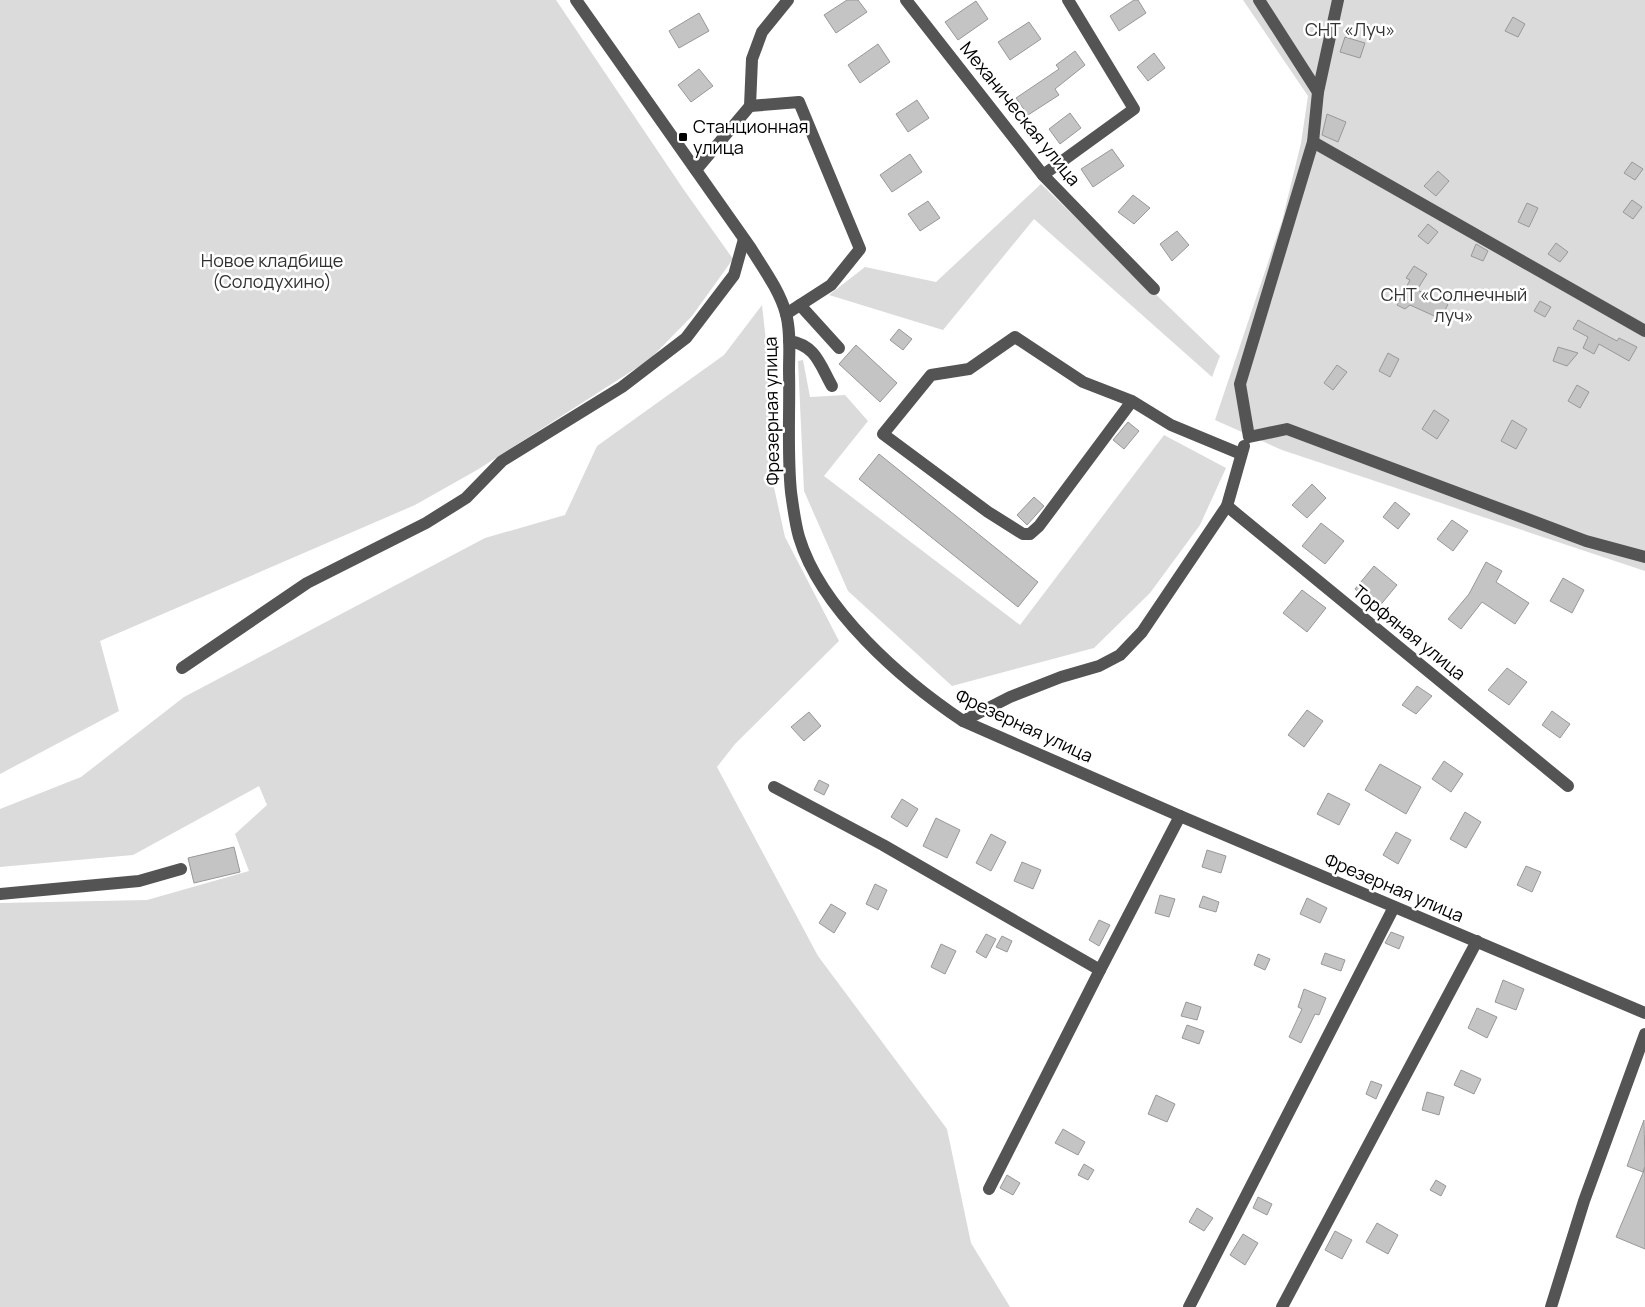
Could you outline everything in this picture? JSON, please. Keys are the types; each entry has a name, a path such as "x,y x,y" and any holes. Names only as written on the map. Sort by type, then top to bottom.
{"street":[{"path":"576,0 744,239 770,280 786,314 831,284 860,249 799,102 750,106"},
{"path":"696,170 750,106 752,58 762,32 788,0"},
{"name":"Механическая улица","path":"906,0 1043,175 1154,289"},
{"path":"1043,175 1134,109 1068,0"},
{"path":"1259,0 1318,92"},
{"path":"963,721 1010,697 1061,677 1099,666 1120,655 1142,632 1227,506 1241,454 1249,437 1240,384 1313,142 1318,92 1338,0"},
{"path":"1313,142 1645,331"},
{"path":"182,668 307,583 426,523 466,498 502,461 622,387 686,338 734,275 744,239"},
{"path":"800,305 840,348"},
{"name":"Фрезерная улица","path":"786,314 789,341 791,491 799,537 817,578 848,620 882,657 934,702 963,721 1180,816 1645,1013"},
{"path":"1132,401 1039,526 1030,534 1024,534 988,512 883,434 931,375 969,369 1015,337 1083,382 1132,401 1171,425 1241,454"},
{"path":"789,341 801,343 811,348 832,386"},
{"path":"1249,437 1287,429 1586,541 1645,557"},
{"name":"Торфяная улица","path":"1227,506 1568,786"},
{"path":"774,787 884,845 1100,970"},
{"path":"990,1189 1180,816"},
{"path":"0,894 139,881 181,870"},
{"path":"1189,1307 1394,907"},
{"path":"1282,1307 1477,941"},
{"path":"1551,1307 1584,1200 1645,1034"}],"green space":[{"name":"Новое кладбище (Солодухино)","path":"0,0 556,0 684,190 733,259 692,316 649,360 477,470 415,505 100,641 119,711 0,774"},
{"name":"СНТ «Солнечный луч»","path":"1243,0 1645,0 1645,571 1282,450 1215,420 1282,221 1301,143 1308,96"},
{"path":"1041,184 1220,356 1212,377 1034,219 943,330 829,295 865,267 936,282"},
{"path":"762,305 768,360 771,474 785,537 839,641 735,744 717,767 818,956 947,1129 971,1243 1010,1307 0,1307 0,903 147,900 249,871 235,834 267,805 259,786 133,855 0,867 0,809 81,777 184,697 485,538 565,515 597,446 724,355"},
{"path":"803,360 810,397 845,395 868,421 824,476 1020,625 1164,435 1226,468 1200,525 1150,593 1094,648 952,686 848,591 804,491 798,361"}],"building":[{"path":"847,0 858,0 867,12 836,33 824,15"},
{"path":"1134,0 1138,0 1146,13 1119,31 1110,16"},
{"path":"976,1 988,19 958,40 945,22"},
{"path":"699,13 709,31 679,48 669,31"},
{"path":"1513,17 1525,24 1518,37 1505,31"},
{"path":"1029,22 1041,39 1010,60 998,42"},
{"path":"1345,37 1365,43 1360,58 1340,52"},
{"path":"878,44 890,62 860,83 848,65"},
{"path":"1075,51 1085,65 1055,89 1059,95 1028,115 1016,98 1059,69 1056,65"},
{"path":"1154,53 1165,68 1148,81 1137,67"},
{"path":"699,69 713,86 691,102 678,85"},
{"path":"917,100 929,118 908,132 896,114"},
{"path":"1070,113 1081,128 1060,144 1049,129"},
{"path":"1327,114 1346,122 1338,142 1322,135"},
{"path":"1112,149 1124,166 1093,187 1081,169"},
{"path":"910,154 922,172 892,192 880,175"},
{"path":"1632,162 1643,169 1635,180 1624,173"},
{"path":"1438,171 1449,181 1436,196 1424,186"},
{"path":"1133,195 1150,208 1134,224 1118,212"},
{"path":"1632,200 1642,207 1633,219 1623,212"},
{"path":"928,201 940,218 920,231 908,214"},
{"path":"1527,203 1538,208 1529,227 1518,222"},
{"path":"1428,224 1438,232 1428,244 1418,236"},
{"path":"1177,231 1189,245 1172,261 1160,244"},
{"path":"1556,243 1568,252 1560,262 1548,254"},
{"path":"1476,244 1488,251 1483,261 1471,256"},
{"path":"1414,266 1427,274 1417,290 1448,304 1441,319 1410,305 1405,309 1397,305 1410,280 1406,278"},
{"path":"1540,301 1551,307 1545,317 1534,311"},
{"path":"1578,320 1617,341 1619,338 1637,347 1629,361 1599,344 1594,354 1583,348 1588,337 1573,329"},
{"path":"899,329 912,339 903,350 890,340"},
{"path":"856,345 897,383 880,402 839,364"},
{"path":"1558,347 1578,353 1567,366 1553,361"},
{"path":"1388,353 1399,359 1390,377 1379,371"},
{"path":"1337,365 1347,372 1333,390 1324,383"},
{"path":"1577,385 1589,392 1580,408 1568,401"},
{"path":"1434,410 1449,420 1437,439 1422,429"},
{"path":"1512,420 1527,429 1516,449 1501,441"},
{"path":"1128,422 1139,431 1124,449 1113,440"},
{"path":"879,454 1038,582 1018,607 859,479"},
{"path":"1312,484 1326,498 1307,518 1292,505"},
{"path":"1034,497 1044,506 1027,525 1017,515"},
{"path":"1395,502 1410,514 1398,529 1383,517"},
{"path":"1452,520 1468,531 1453,551 1437,539"},
{"path":"1321,523 1344,541 1325,564 1302,546"},
{"path":"1486,562 1502,571 1496,582 1529,603 1515,624 1482,602 1461,629 1448,619 1469,594"},
{"path":"1374,566 1397,585 1378,608 1355,589"},
{"path":"1563,578 1584,590 1572,613 1550,601"},
{"path":"1302,590 1326,608 1307,632 1283,613"},
{"path":"1507,668 1527,682 1509,705 1488,690"},
{"path":"1417,686 1432,696 1416,714 1402,705"},
{"path":"1307,710 1323,721 1304,747 1288,735"},
{"path":"1552,711 1570,724 1560,738 1542,725"},
{"path":"809,712 821,726 804,741 791,727"},
{"path":"1444,761 1463,774 1451,792 1432,779"},
{"path":"1380,764 1421,787 1406,814 1365,790"},
{"path":"819,780 829,785 824,795 814,790"},
{"path":"1328,793 1350,804 1339,825 1317,814"},
{"path":"902,799 918,809 907,827 891,817"},
{"path":"1465,812 1481,822 1466,848 1450,839"},
{"path":"936,818 960,830 947,858 923,846"},
{"path":"1396,832 1411,840 1398,864 1383,855"},
{"path":"991,834 1006,842 991,871 976,863"},
{"path":"234,847 240,872 194,883 188,858"},
{"path":"1207,850 1226,856 1221,873 1202,867"},
{"path":"1022,862 1041,870 1033,889 1014,881"},
{"path":"1526,866 1541,872 1532,892 1517,885"},
{"path":"875,884 887,890 878,910 866,904"},
{"path":"1160,895 1175,899 1169,917 1155,913"},
{"path":"1203,896 1219,902 1216,912 1199,907"},
{"path":"1307,898 1327,908 1320,923 1300,914"},
{"path":"831,904 846,913 834,933 819,923"},
{"path":"1099,920 1110,925 1099,946 1089,940"},
{"path":"1391,932 1404,937 1399,949 1385,943"},
{"path":"986,934 996,939 986,958 976,952"},
{"path":"1002,936 1012,941 1007,952 996,947"},
{"path":"941,944 956,951 945,974 931,967"},
{"path":"1325,953 1345,960 1341,971 1321,964"},
{"path":"1258,954 1270,959 1265,970 1254,965"},
{"path":"1503,980 1524,989 1516,1010 1495,1002"},
{"path":"1304,989 1326,998 1319,1015 1315,1014 1301,1043 1289,1037 1302,1009 1298,1007"},
{"path":"1186,1002 1201,1007 1197,1020 1181,1016"},
{"path":"1477,1008 1497,1017 1487,1038 1468,1028"},
{"path":"1187,1025 1204,1031 1199,1044 1182,1038"},
{"path":"1461,1070 1481,1079 1474,1094 1454,1085"},
{"path":"1371,1081 1382,1085 1376,1099 1366,1094"},
{"path":"1427,1092 1444,1097 1439,1115 1422,1110"},
{"path":"1156,1095 1175,1104 1167,1122 1148,1114"},
{"path":"1644,1120 1645,1166 1643,1172 1627,1166"},
{"path":"1063,1129 1085,1142 1078,1155 1055,1143"},
{"path":"1084,1164 1094,1170 1088,1180 1078,1175"},
{"path":"1645,1168 1645,1249 1616,1237"},
{"path":"1007,1175 1020,1183 1013,1195 1000,1188"},
{"path":"1436,1180 1446,1186 1441,1196 1430,1190"},
{"path":"1258,1197 1272,1204 1267,1215 1253,1208"},
{"path":"1197,1208 1213,1218 1204,1231 1189,1222"},
{"path":"1377,1223 1398,1235 1388,1254 1366,1242"},
{"path":"1335,1231 1352,1240 1342,1259 1325,1250"},
{"path":"1243,1234 1258,1243 1245,1265 1230,1255"}],"place":[{"name":"Станционная улица","path":"683,137"}],"park label":[{"name":"СНТ «Луч»","path":"1350,30"}]}
